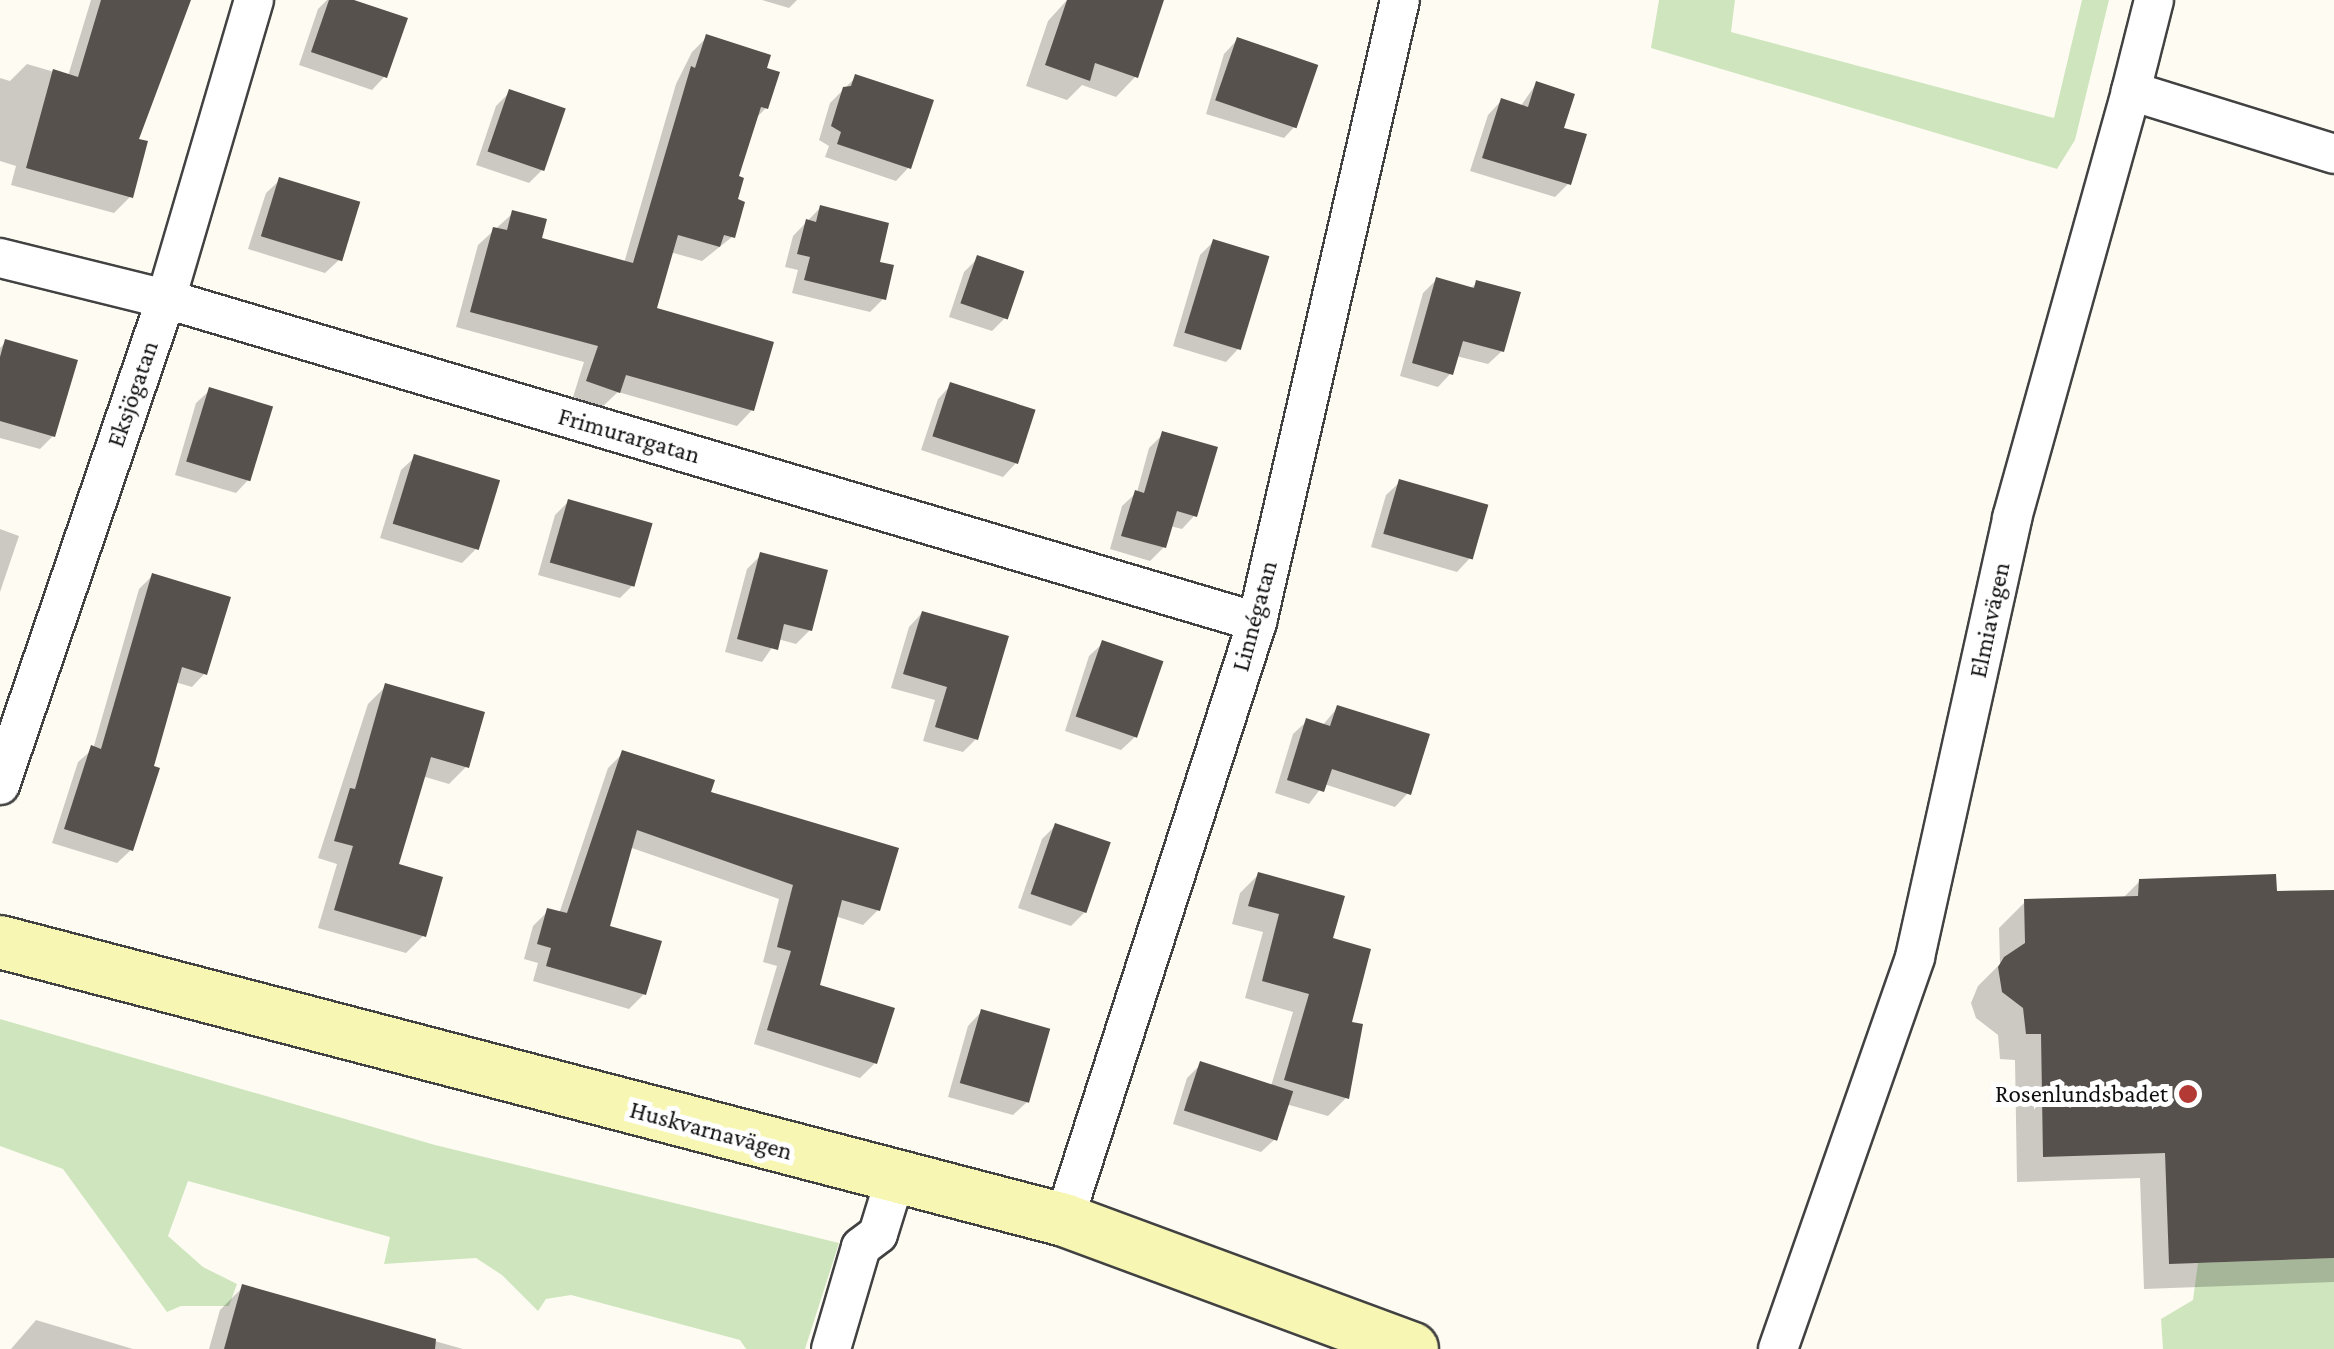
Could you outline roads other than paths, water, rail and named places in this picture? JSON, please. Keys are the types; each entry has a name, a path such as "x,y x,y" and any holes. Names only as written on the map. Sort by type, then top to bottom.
{"street":[{"name":"Eksjögatan","path":"0,785 166,298 254,0"},
{"name":"Elmiavägen","path":"1778,1349 1915,957 2012,518 2154,0"},
{"name":"Linnégatan","path":"1064,1220 1256,622 1397,1"},
{"path":"2131,91 2334,154"},
{"name":"Frimurargatan","path":"0,258 166,298 1256,622"},
{"name":"Huskvarnavägen","path":"0,942 895,1179 1064,1220 1412,1349"},
{"path":"830,1349 862,1247 878,1234 895,1179"}],"place":[{"name":"Rosenlundsbadet","path":"2188,1094"}]}
